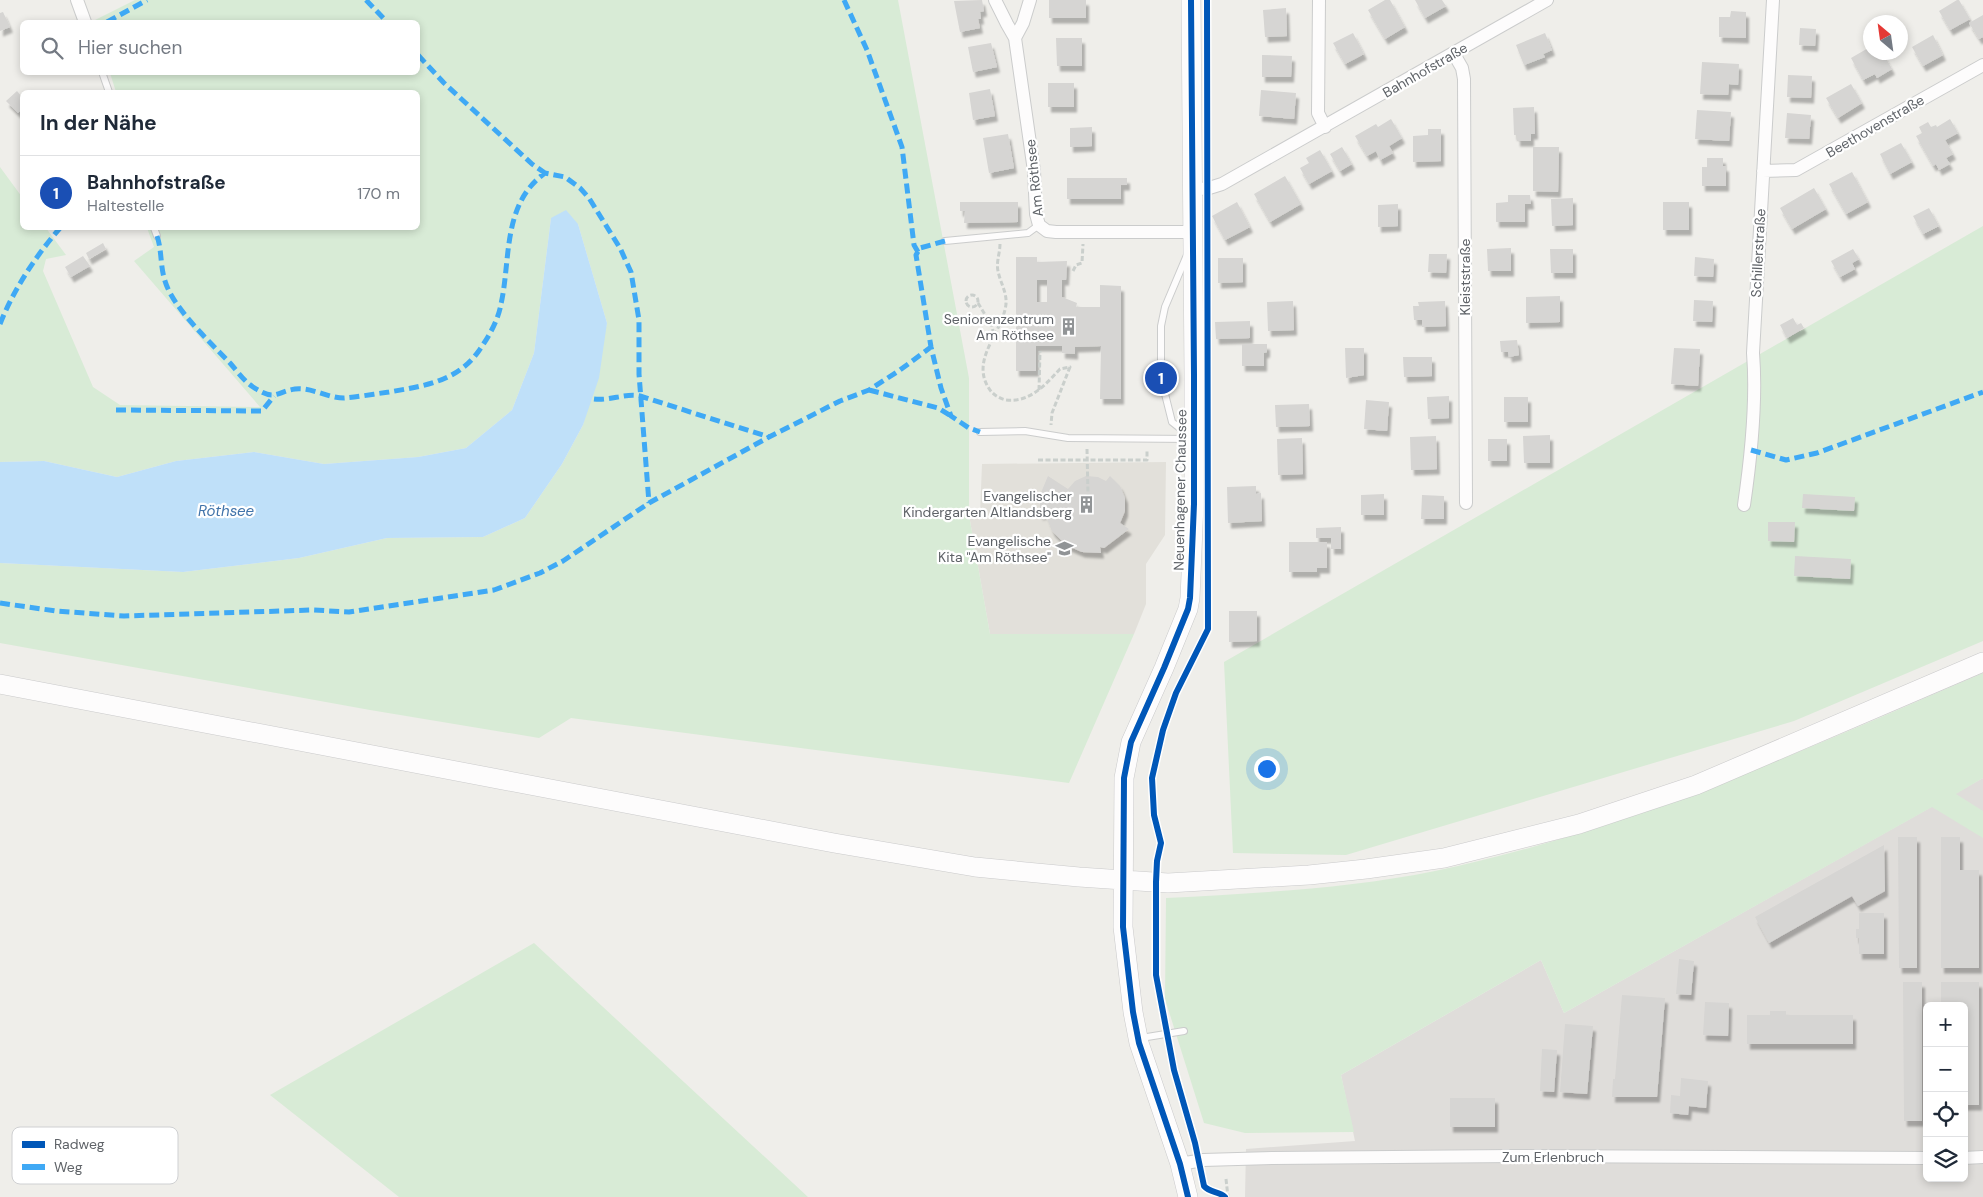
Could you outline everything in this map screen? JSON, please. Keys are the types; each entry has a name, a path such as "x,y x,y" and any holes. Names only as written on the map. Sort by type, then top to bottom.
{"main road":[{"name":"Neuenhagener Chaussee","path":"1188,1197 1180,1164 1138,1038 1123,927 1124,778 1131,742 1164,668 1188,609 1190,598 1194,504 1192,240 1194,188 1191,0"},
{"path":"0,684 834,843 938,861 976,867 1079,877 1168,883 1309,875 1444,858 1578,824 1696,785 1983,662"}],"street":[{"path":"78,0 84,20"},
{"name":"Am Röthsee","path":"995,0 1015,38 1034,171 1036,214 1039,225 1047,231 1056,232 1192,240"},
{"path":"1015,38 1023,23 1030,0"},
{"path":"1319,0 1318,113 1325,127"},
{"name":"Bahnhofstraße","path":"1194,188 1206,189 1222,184 1547,0"},
{"name":"Schillerstraße","path":"1744,505 1750,450 1754,372 1753,354 1773,0"},
{"name":"Kleiststraße","path":"1454,54 1462,68 1464,79 1466,504"},
{"name":"Beethovenstraße","path":"1763,171 1786,171 1804,166 1983,65"},
{"name":"Zum Erlenbruch","path":"1180,1164 1203,1160 1273,1158 1923,1158"},
{"path":"1968,1158 1983,1158"}],"lane":[{"path":"103,75 108,90"},
{"path":"945,241 1028,233 1039,225"},
{"path":"155,230 157,236"},
{"path":"1192,240 1163,317 1161,326 1161,378 1172,422 1194,439"},
{"path":"980,432 1025,431 1087,438 1194,439"},
{"path":"1138,1038 1184,1031"}],"path":[{"path":"1000,236 1000,254 997,264 1006,294 1006,303 1002,318 985,355 983,364 985,380 992,392 998,397 1014,400 1031,396 1039,391 1060,369 1070,367 1052,413 1050,435"},
{"path":"978,303 973,307 969,306 966,299 970,294 978,299 978,303 992,326 994,336"},
{"path":"1039,391 1040,351"},
{"path":"1087,438 1088,495"},
{"path":"1038,460 1147,460 1148,439"},
{"path":"1226,1179 1228,1197"}],"shaded area":[{"name":"Evangelische Kita \"Am Röthsee\"","path":"1166,462 1165,535 1146,564 1146,604 1134,634 990,634 969,515 980,514 982,464"},
{"path":"1983,778 1983,1197 1245,1197 1246,1149 1355,1141 1341,1075 1541,960 1564,1013"}],"green space":[{"path":"135,0 898,0 969,378 969,515 990,634 1134,634 1069,783 571,718 539,738 370,710 0,643 0,563 183,572 299,558 387,538 483,537 525,518 562,464 583,425 607,323 578,224 551,218 534,353 512,410 466,448 418,457 324,464 254,452 176,461 117,477 44,461 0,462 0,167 20,194 20,230 47,230 66,255 46,259 43,271 93,387 120,405 260,407 134,261 154,247 148,230 420,230 420,90 115,90 111,75 420,75 420,20 95,20"},
{"path":"1983,226 1983,641 1794,721 1346,855 1233,853 1224,662"},
{"path":"1983,673 1983,778 1956,794 1983,811 1983,838 1932,807 1564,1013 1541,960 1341,1075 1354,1132 1245,1133 1204,1123 1165,999 1166,898 1301,889 1368,882 1435,871 1506,854 1576,834 1714,786 1849,731"},
{"path":"534,943 808,1197 399,1197 270,1095"}],"water":[{"name":"Röthsee","path":"566,210 578,224 607,323 599,378 583,425 562,464 525,518 483,537 387,538 299,558 183,572 0,563 0,462 44,461 117,477 176,461 254,452 324,464 418,457 466,448 512,410 534,353 551,218"}],"building":[{"path":"982,0 984,11 980,12 981,19 978,19 980,28 960,32 954,1"},
{"path":"1049,0 1086,0 1086,18 1049,18"},
{"path":"1385,0 1390,0 1405,27 1385,39 1368,10"},
{"path":"1415,0 1442,0 1446,6 1425,18"},
{"path":"1959,0 1970,19 1950,30 1939,11"},
{"path":"1286,8 1287,36 1265,37 1263,10"},
{"path":"1731,11 1746,12 1746,38 1719,37 1719,17 1730,17"},
{"path":"3,12 10,27 0,31 0,13"},
{"path":"1983,15 1983,37 1979,39 1969,23"},
{"path":"1800,28 1816,29 1815,46 1799,45"},
{"path":"1353,33 1364,54 1345,64 1333,43"},
{"path":"1545,33 1552,50 1543,54 1545,57 1524,65 1516,45"},
{"path":"1933,35 1943,55 1923,66 1912,47"},
{"path":"1056,38 1082,38 1082,66 1057,66"},
{"path":"991,43 997,67 973,72 968,47"},
{"path":"1863,51 1863,60 1887,60 1892,69 1877,78 1875,74 1863,80 1851,58"},
{"path":"1262,55 1292,56 1291,77 1262,77"},
{"path":"1702,62 1739,64 1738,85 1729,84 1728,95 1700,94"},
{"path":"1788,75 1812,76 1811,98 1787,97"},
{"path":"1048,83 1074,83 1074,107 1048,107"},
{"path":"1851,84 1862,103 1838,118 1826,98"},
{"path":"990,89 995,116 973,120 969,93"},
{"path":"1261,90 1296,93 1294,119 1259,116"},
{"path":"17,91 20,95 20,111 18,113 6,101"},
{"path":"1534,107 1535,134 1531,134 1531,141 1517,141 1517,135 1514,135 1513,108"},
{"path":"1697,110 1731,112 1729,141 1695,139"},
{"path":"1787,113 1811,115 1809,139 1785,138"},
{"path":"1391,119 1402,138 1389,146 1393,153 1380,160 1376,151 1367,156 1355,136 1376,124 1378,127"},
{"path":"1950,119 1958,133 1945,140 1953,154 1946,158 1950,164 1939,170 1936,164 1933,166 1916,136 1922,133 1919,127 1928,122 1931,127 1936,125 1937,127"},
{"path":"1092,127 1092,146 1070,147 1070,128"},
{"path":"1428,129 1441,129 1441,161 1413,162 1413,136 1428,135"},
{"path":"1008,134 1014,168 989,173 983,138"},
{"path":"1901,143 1912,162 1890,174 1880,154"},
{"path":"1342,147 1352,164 1340,171 1330,154"},
{"path":"1533,147 1559,147 1558,192 1533,191"},
{"path":"1320,150 1332,171 1309,184 1300,168 1309,163 1306,158"},
{"path":"1707,158 1723,158 1723,166 1726,166 1726,186 1702,186 1702,167 1707,167"},
{"path":"1852,172 1868,202 1846,214 1829,184"},
{"path":"1285,176 1301,204 1270,222 1254,194"},
{"path":"1067,178 1127,178 1127,185 1121,185 1121,199 1067,199"},
{"path":"1814,188 1826,209 1792,229 1780,208"},
{"path":"1508,195 1530,195 1531,204 1525,204 1525,222 1496,222 1496,203 1508,202"},
{"path":"1573,198 1573,225 1552,226 1551,199"},
{"path":"960,202 1018,202 1018,222 964,223 965,211 960,211"},
{"path":"1237,202 1250,227 1225,240 1212,216"},
{"path":"1663,202 1689,202 1689,230 1663,230"},
{"path":"1398,204 1398,226 1378,227 1378,205"},
{"path":"1929,208 1939,226 1923,234 1913,216"},
{"path":"103,243 106,249 89,259 86,253"},
{"path":"1511,248 1511,271 1488,271 1487,249"},
{"path":"1550,249 1573,249 1573,273 1551,273"},
{"path":"1853,249 1859,259 1852,263 1855,269 1840,277 1831,261"},
{"path":"1429,254 1447,254 1446,273 1428,272"},
{"path":"83,256 90,266 71,277 65,267"},
{"name":"Seniorenzentrum Am Röthsee","path":"1016,257 1037,257 1037,262 1067,261 1066,280 1062,280 1062,297 1077,303 1076,307 1100,307 1100,285 1121,286 1121,399 1100,399 1101,346 1075,347 1075,354 1062,353 1062,346 1036,346 1036,371 1016,371","holes":["1037,280 1047,280 1047,302 1037,302"]},
{"path":"1695,257 1714,259 1713,277 1694,276"},
{"path":"1218,258 1243,258 1243,282 1218,283"},
{"path":"1560,296 1560,322 1526,323 1526,297"},
{"path":"1694,300 1713,301 1712,322 1693,321"},
{"path":"1293,301 1294,330 1268,331 1267,302"},
{"path":"1445,301 1446,326 1422,327 1422,320 1414,320 1413,306 1419,306 1418,302"},
{"path":"1793,318 1797,325 1801,323 1804,328 1787,338 1780,325"},
{"path":"1250,321 1250,338 1216,339 1215,322"},
{"path":"1517,340 1519,355 1509,357 1508,352 1501,352 1500,341"},
{"path":"1242,344 1267,344 1267,352 1264,353 1264,366 1242,366"},
{"path":"1345,348 1364,348 1364,375 1346,378"},
{"path":"1674,348 1700,349 1698,386 1671,384"},
{"path":"1403,357 1432,357 1432,376 1404,377"},
{"path":"1449,396 1449,418 1428,419 1427,397"},
{"path":"1504,397 1528,397 1528,422 1504,422"},
{"path":"1366,400 1389,402 1387,431 1364,429"},
{"path":"1309,404 1310,426 1276,427 1275,405"},
{"path":"1550,435 1550,463 1524,463 1523,436"},
{"path":"1436,436 1437,469 1411,470 1410,437"},
{"path":"1302,438 1303,474 1278,475 1277,439"},
{"path":"1488,439 1507,439 1507,461 1488,461"},
{"name":"Evangelischer Kindergarten Altlandsberg","path":"1048,476 1068,489 1075,481 1086,476 1098,477 1106,481 1110,476 1120,486 1125,498 1125,511 1120,523 1129,529 1104,548 1100,547 1101,553 1082,552 1066,545 1052,531 1045,513 1040,515 1040,495"},
{"path":"1256,486 1256,494 1261,493 1262,521 1228,523 1227,487"},
{"path":"1384,494 1384,515 1361,515 1361,495"},
{"path":"1803,494 1855,497 1854,511 1802,508"},
{"path":"1422,495 1444,496 1444,519 1421,519"},
{"path":"1768,522 1795,522 1794,542 1768,541"},
{"path":"1341,527 1341,549 1331,549 1331,538 1316,538 1316,528"},
{"path":"1289,542 1327,542 1327,568 1317,568 1317,572 1289,572"},
{"path":"1795,556 1851,559 1850,579 1794,576"},
{"path":"1229,611 1257,611 1257,641 1229,642"},
{"path":"1898,837 1917,837 1917,968 1899,968"},
{"path":"1941,837 1960,837 1960,870 1979,870 1979,968 1941,968"},
{"path":"1884,845 1885,891 1858,906 1852,896 1769,943 1755,917"},
{"path":"1859,913 1884,913 1884,954 1859,954 1859,938 1856,938 1856,929 1859,929"},
{"path":"1679,959 1694,961 1691,995 1676,994"},
{"path":"1903,982 1922,982 1922,1121 1904,1121"},
{"path":"1941,982 1979,982 1979,1105 1968,1105 1968,1002 1941,1002"},
{"path":"1622,995 1665,998 1657,1097 1612,1097"},
{"path":"1705,1002 1729,1003 1728,1036 1703,1035"},
{"path":"1770,1011 1786,1011 1786,1015 1853,1015 1853,1044 1747,1044 1747,1015 1770,1015"},
{"path":"1565,1024 1593,1026 1587,1094 1560,1092"},
{"path":"1542,1049 1557,1050 1554,1092 1540,1091"},
{"path":"1681,1078 1708,1081 1706,1108 1689,1106 1688,1115 1670,1113 1671,1095 1680,1096"},
{"path":"1450,1098 1495,1098 1495,1127 1450,1127"}],"marked path":[{"path":"111,20 147,0"},
{"path":"366,0 385,20"},
{"path":"844,0 867,50 902,147 914,245 918,252"},
{"path":"420,57 444,83 532,164 545,173"},
{"path":"157,236 162,270 169,291 193,324 250,385 261,392 271,395 295,389 313,391 338,398 389,392 438,381 460,370 478,352 498,317 511,233 521,200 531,186 545,173 565,177 580,188 589,198 620,248 631,272 639,320 639,374 649,503"},
{"path":"0,324 26,274 58,230"},
{"path":"945,241 920,248 916,255 931,347 941,388 951,416 969,428 980,432"},
{"path":"0,603 56,611 124,616 313,610 349,612 494,590 540,573 563,561 649,503 769,437 840,401 869,390 931,347"},
{"path":"869,390 938,408 951,416"},
{"path":"1751,450 1786,460 1817,453 1983,392"},
{"path":"594,399 629,395 640,396 769,437"},
{"path":"116,410 262,411 274,396"}],"cycle path":[{"path":"1188,1197 1180,1164 1139,1043 1133,1012 1123,927 1124,778 1131,742 1164,668 1188,609 1190,598 1194,504 1191,0"},
{"path":"1207,0 1208,629 1176,693 1163,730 1152,778 1154,815 1161,843 1157,861 1156,882 1156,975 1174,1070 1195,1143 1204,1186 1225,1197"}],"place":[{"name":"Seniorenzentrum Am Röthsee","path":"1068,327"},
{"name":"Bahnhofstraße","path":"1161,378"},
{"name":"Evangelischer Kindergarten Altlandsberg","path":"1086,504"},
{"name":"Evangelische Kita \"Am Röthsee\"","path":"1065,549"}]}
